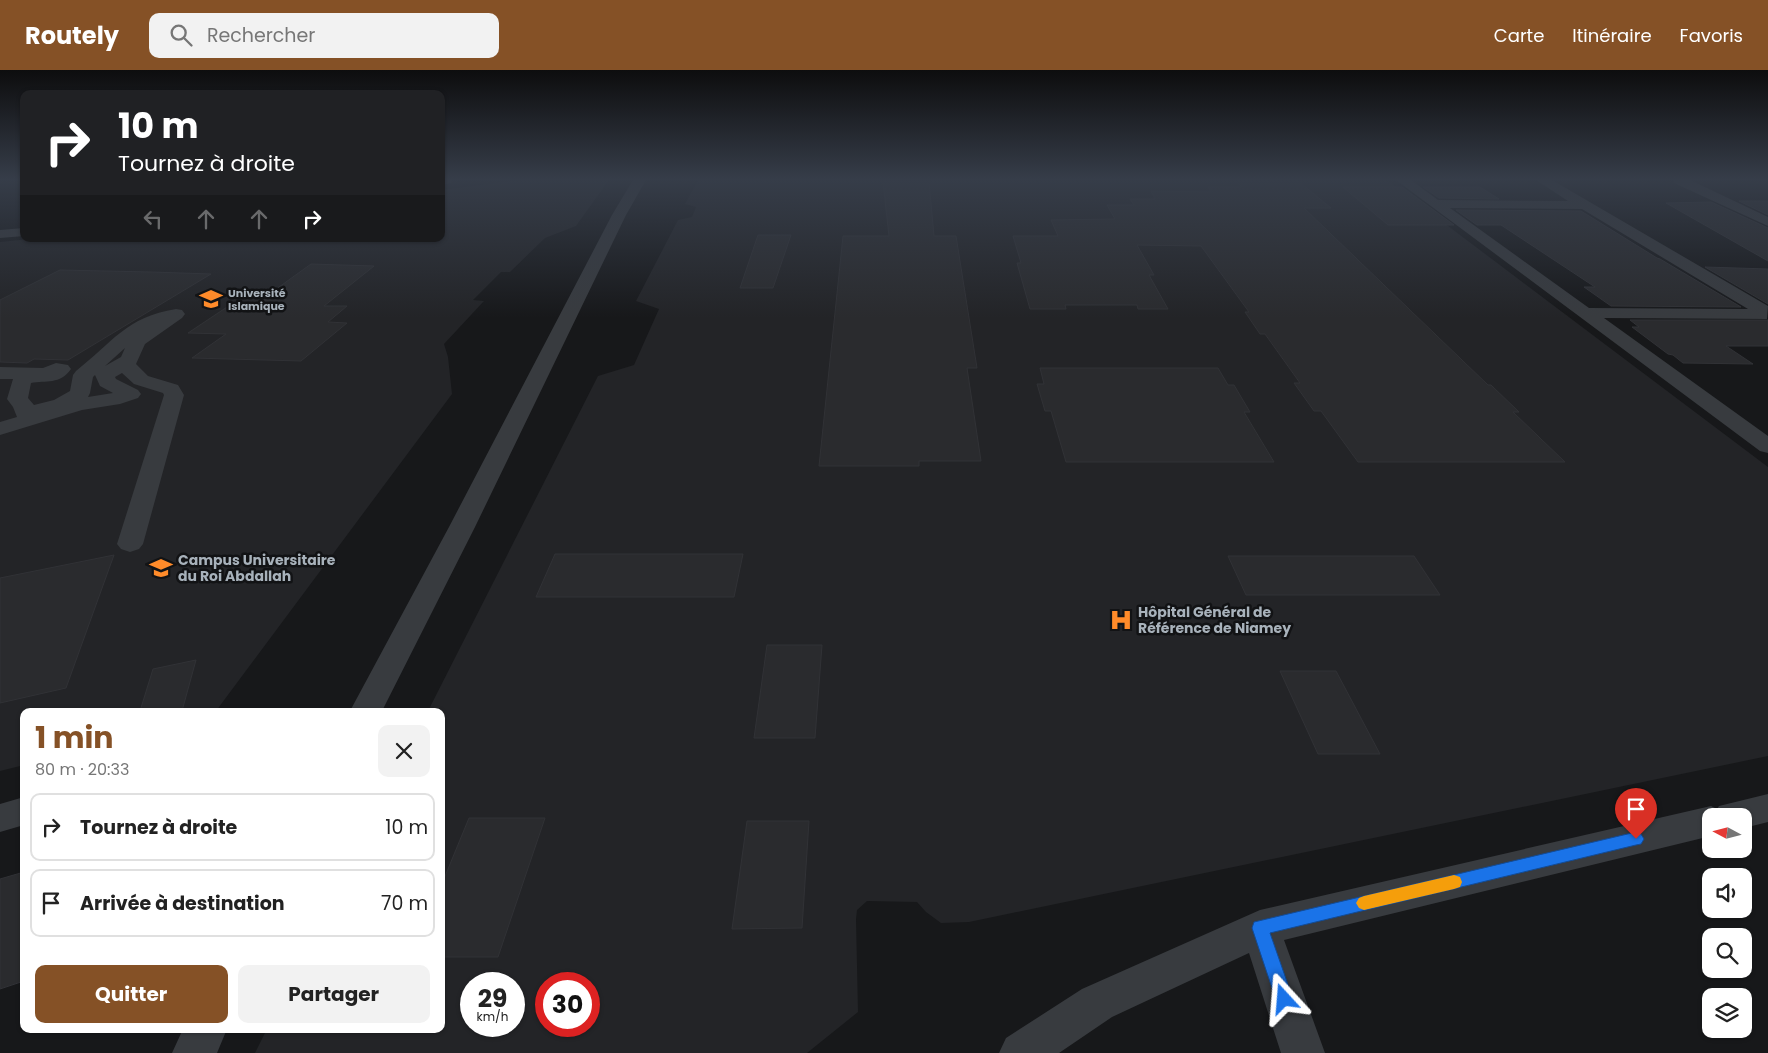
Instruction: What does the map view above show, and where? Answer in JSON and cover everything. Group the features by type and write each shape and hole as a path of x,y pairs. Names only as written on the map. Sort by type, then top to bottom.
{"street":[{"path":"368,708 462,528 613,226"},
{"path":"1465,226 1768,446"},
{"path":"1620,226 1768,313"},
{"path":"0,234 20,232"},
{"path":"1585,313 1768,313"},
{"path":"0,373 47,374 56,369 62,369 48,377 28,376 22,381 18,399 23,405 25,413 44,411 68,403 80,393 83,374 126,337 149,320 176,314 137,341 129,360 105,374 107,382 131,394 113,400 79,404 0,429"},
{"path":"124,363 141,380 171,389 174,396 130,544"},
{"path":"0,378 7,379 0,387"},
{"path":"1752,811 1768,808"},
{"path":"0,818 20,813"},
{"path":"1020,1053 1096,1003 1260,928 1702,823"},
{"path":"1260,928 1302,1053"},
{"path":"194,1053 204,1033"}],"shaded area":[{"name":"Campus Universitaire du Roi Abdallah","path":"445,226 576,226 545,238 510,272 501,272 473,300 484,301 444,344 448,357 452,394 218,708 20,708 20,766 0,771 0,242 20,240 20,242 445,242"},
{"name":"Hôpital Général de Référence de Niamey","path":"675,226 1448,226 1768,467 1768,756 969,922 941,923 926,912 917,902 867,901 857,910 856,919 858,1012 807,1053 255,1053 265,1033 445,1033 445,708 430,708 598,376 634,365 659,309 636,301"}],"building":[{"path":"888,226 933,226 934,236 956,236 977,368 967,368 981,461 919,461 919,466 819,466 843,236 889,236"},
{"path":"1054,226 1323,226 1488,385 1491,385 1519,412 1513,412 1565,462 1358,462 1321,411 1314,411 1294,383 1300,383 1265,334 1260,334 1245,312 1249,312 1201,246 1137,245 1154,275 1149,275 1168,309 1138,309 1137,305 1065,305 1066,309 1030,309 1017,263 1021,263 1013,236 1058,236"},
{"path":"1502,226 1605,226 1741,307 1611,306 1584,287 1595,287"},
{"path":"1706,226 1763,226 1768,228 1768,261"},
{"path":"758,235 791,235 773,288 740,288"},
{"path":"311,264 374,266 324,306 347,306 328,322 347,323 301,361 192,358 226,334 188,333 230,305 248,305 247,310"},
{"path":"1705,267 1768,269 1768,304"},
{"path":"60,270 211,274 68,360 34,359 27,363 0,362 0,300"},
{"path":"1630,320 1768,320 1768,346 1726,346 1753,364 1683,363 1632,327 1639,327"},
{"path":"1040,368 1218,368 1228,385 1234,385 1250,412 1244,412 1274,462 1066,462 1051,411 1045,411 1037,384 1044,384"},
{"path":"555,554 743,554 734,597 536,597"},
{"path":"114,555 66,688 0,703 0,578"},
{"path":"1228,556 1414,556 1440,595 1246,595"},
{"path":"767,645 822,645 815,738 754,738"},
{"path":"196,660 183,708 141,708 153,669"},
{"path":"1280,671 1336,671 1380,754 1318,754"},
{"path":"469,818 545,818 498,957 445,957 445,876"},
{"path":"747,821 809,821 802,928 732,929"},
{"path":"20,873 20,982 0,989 0,879"}],"slow traffic":[{"path":"1364,903 1454,882"}],"place":[{"name":"Université Islamique","path":"211,299"},
{"name":"Campus Universitaire du Roi Abdallah","path":"161,568"},
{"name":"Hôpital Général de Référence de Niamey","path":"1121,620"}],"route":[{"path":"1284,999 1260,928 1636,839"}]}
